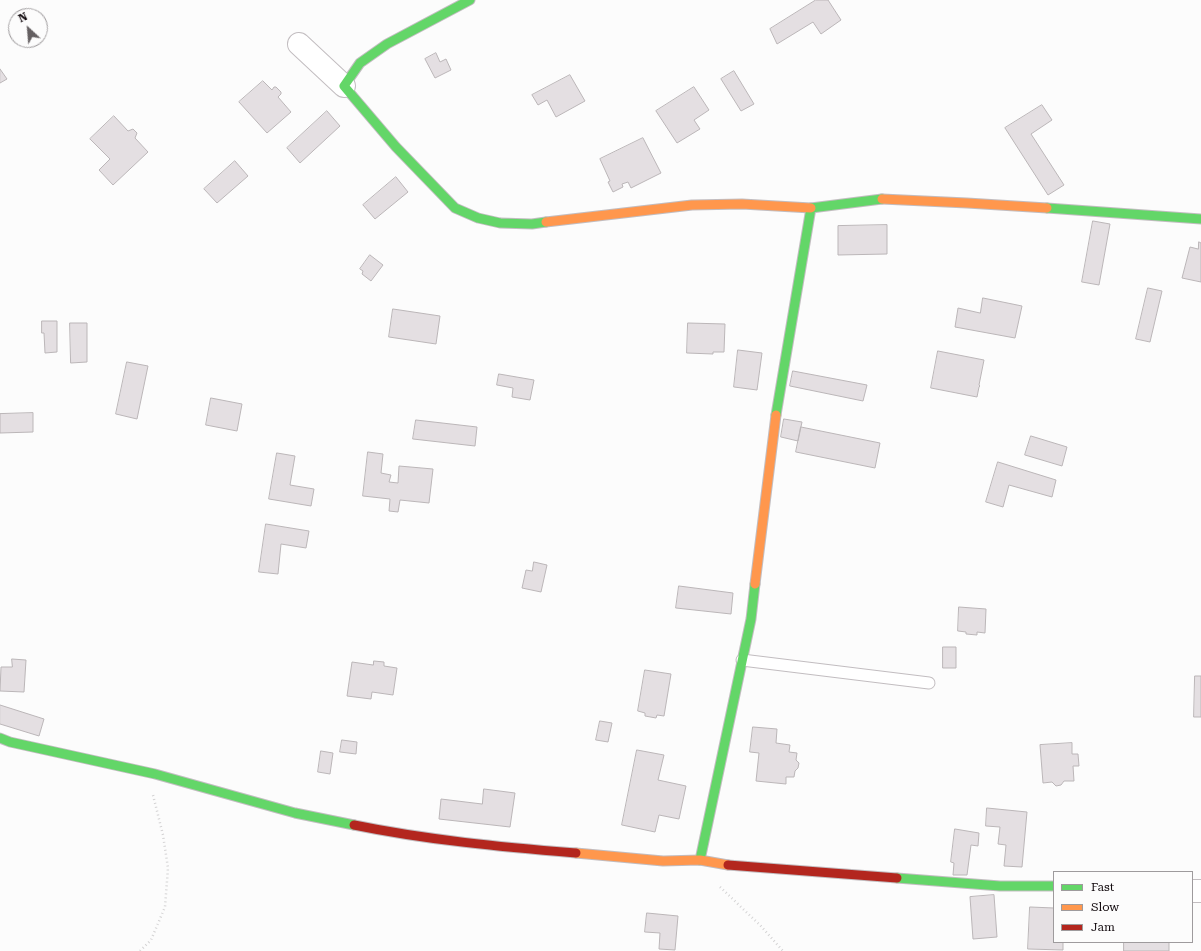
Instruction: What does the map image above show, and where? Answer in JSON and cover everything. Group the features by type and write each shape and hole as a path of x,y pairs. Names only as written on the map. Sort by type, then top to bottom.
{"street":[{"path":"344,86 360,63 387,44 470,0"},
{"path":"299,44 344,86 396,147 455,208 478,218 500,223 532,224 692,205 742,204 811,208 885,199 1201,219"},
{"path":"700,860 751,619 773,434 811,208"},
{"path":"0,738 10,742 155,774 294,813 393,833 513,848 663,861 700,860 722,865 1000,886 1053,886"}],"lane":[{"path":"742,660 929,683"}],"path":[{"path":"140,951 151,940 166,907 168,868 164,835 153,797 155,774"},
{"path":"700,860 716,884 760,925 783,951"}],"building":[{"path":"816,0 828,0 841,20 821,34 813,22 777,44 770,29"},
{"path":"436,53 440,62 446,59 451,70 435,78 425,59"},
{"path":"0,69 7,79 0,83"},
{"path":"734,71 754,104 741,111 721,79"},
{"path":"570,75 585,101 556,117 547,100 538,105 532,95"},
{"path":"263,81 272,90 276,87 281,92 278,97 291,112 267,133 239,102"},
{"path":"694,87 709,110 694,120 700,129 677,143 656,111"},
{"path":"1042,105 1052,120 1031,134 1064,185 1048,195 1005,128"},
{"path":"327,111 340,126 300,163 287,148"},
{"path":"114,116 128,131 133,129 137,133 135,138 148,152 113,185 99,170 110,159 90,139"},
{"path":"643,138 661,173 631,188 628,182 622,184 623,187 613,192 608,182 610,181 600,159"},
{"path":"235,161 248,176 217,203 204,189"},
{"path":"396,177 408,192 375,219 363,205"},
{"path":"1093,221 1110,224 1099,285 1082,282"},
{"path":"887,225 887,254 838,255 838,226"},
{"path":"1199,242 1201,243 1201,282 1182,278 1190,247 1198,249"},
{"path":"370,255 383,265 371,281 362,274 363,271 360,269"},
{"path":"1148,288 1162,291 1150,342 1136,339"},
{"path":"983,298 1022,306 1015,338 955,327 958,308 980,313"},
{"path":"393,309 440,316 436,344 389,337"},
{"path":"42,321 57,321 57,352 45,353"},
{"path":"70,323 87,323 87,362 71,363"},
{"path":"688,323 725,324 724,352 713,352 713,354 687,353"},
{"path":"738,350 762,353 757,390 734,387"},
{"path":"938,351 984,360 977,397 931,388"},
{"path":"127,362 148,366 137,419 116,414"},
{"path":"793,371 867,385 863,401 790,386"},
{"path":"499,374 534,380 530,400 512,397 513,388 497,385"},
{"path":"211,398 242,404 237,431 206,425"},
{"path":"33,413 33,432 0,433 0,414"},
{"path":"784,419 802,422 798,441 781,437"},
{"path":"416,420 477,427 475,446 413,439"},
{"path":"801,427 880,443 875,468 796,452"},
{"path":"1031,436 1067,447 1062,466 1025,455"},
{"path":"368,452 383,454 381,473 391,475 389,482 398,483 399,466 433,469 429,503 400,500 398,512 389,511 390,499 363,496"},
{"path":"277,453 295,456 290,485 314,489 311,506 269,499"},
{"path":"998,462 1056,480 1052,497 1009,485 1003,507 986,502"},
{"path":"266,524 309,531 306,548 281,544 278,574 259,572"},
{"path":"534,562 547,565 541,592 522,588 526,570 532,571"},
{"path":"679,586 733,593 731,614 676,608"},
{"path":"959,607 986,609 985,633 977,632 977,635 966,634 966,632 958,631"},
{"path":"943,647 956,647 956,668 943,668"},
{"path":"12,659 26,660 24,692 0,691 1,667 12,667"},
{"path":"374,661 384,662 384,666 397,668 393,695 372,692 371,699 347,696 352,662 373,665"},
{"path":"645,670 671,674 664,716 657,715 656,718 645,716 645,713 638,711"},
{"path":"1195,676 1201,676 1201,717 1194,717"},
{"path":"0,705 44,719 39,736 0,724"},
{"path":"600,721 612,723 608,742 596,740"},
{"path":"753,727 777,729 776,743 790,745 789,752 797,753 796,760 799,763 798,768 795,771 794,777 786,777 786,784 756,781 759,753 750,752"},
{"path":"342,740 357,742 356,754 340,752"},
{"path":"1072,743 1072,754 1078,754 1079,766 1073,766 1074,781 1064,781 1061,785 1056,786 1052,782 1043,783 1040,745"},
{"path":"637,750 664,755 658,780 686,786 679,819 659,815 655,832 622,825"},
{"path":"321,751 333,753 330,774 318,772"},
{"path":"484,789 515,793 510,827 439,819 441,799 482,804"},
{"path":"987,808 1027,812 1022,867 1004,866 1006,845 998,844 1000,827 986,826"},
{"path":"955,829 979,833 978,846 971,845 967,875 953,875 954,863 951,862"},
{"path":"994,895 997,937 973,939 970,897"},
{"path":"1030,907 1053,908 1053,943 1063,943 1063,950 1028,949"},
{"path":"647,913 678,916 675,950 659,949 660,933 645,932"},
{"path":"1124,943 1169,943 1169,951 1124,951"}],"traffic: fast":[{"path":"470,0 387,44 360,63 344,86 396,147 455,208 478,218 500,223 532,224 546,222"},
{"path":"776,415 811,208 882,199"},
{"path":"1047,208 1201,219"},
{"path":"700,860 751,619 755,584"},
{"path":"0,738 10,742 155,774 295,813 354,825"},
{"path":"897,878 1000,886 1053,886"}],"traffic: slow":[{"path":"882,199 1047,208"},
{"path":"546,222 692,205 742,204 811,208"},
{"path":"755,584 776,415"},
{"path":"576,853 663,861 700,860 728,865"}],"traffic: jam":[{"path":"354,825 437,839 576,853"},
{"path":"728,865 897,878"}]}
